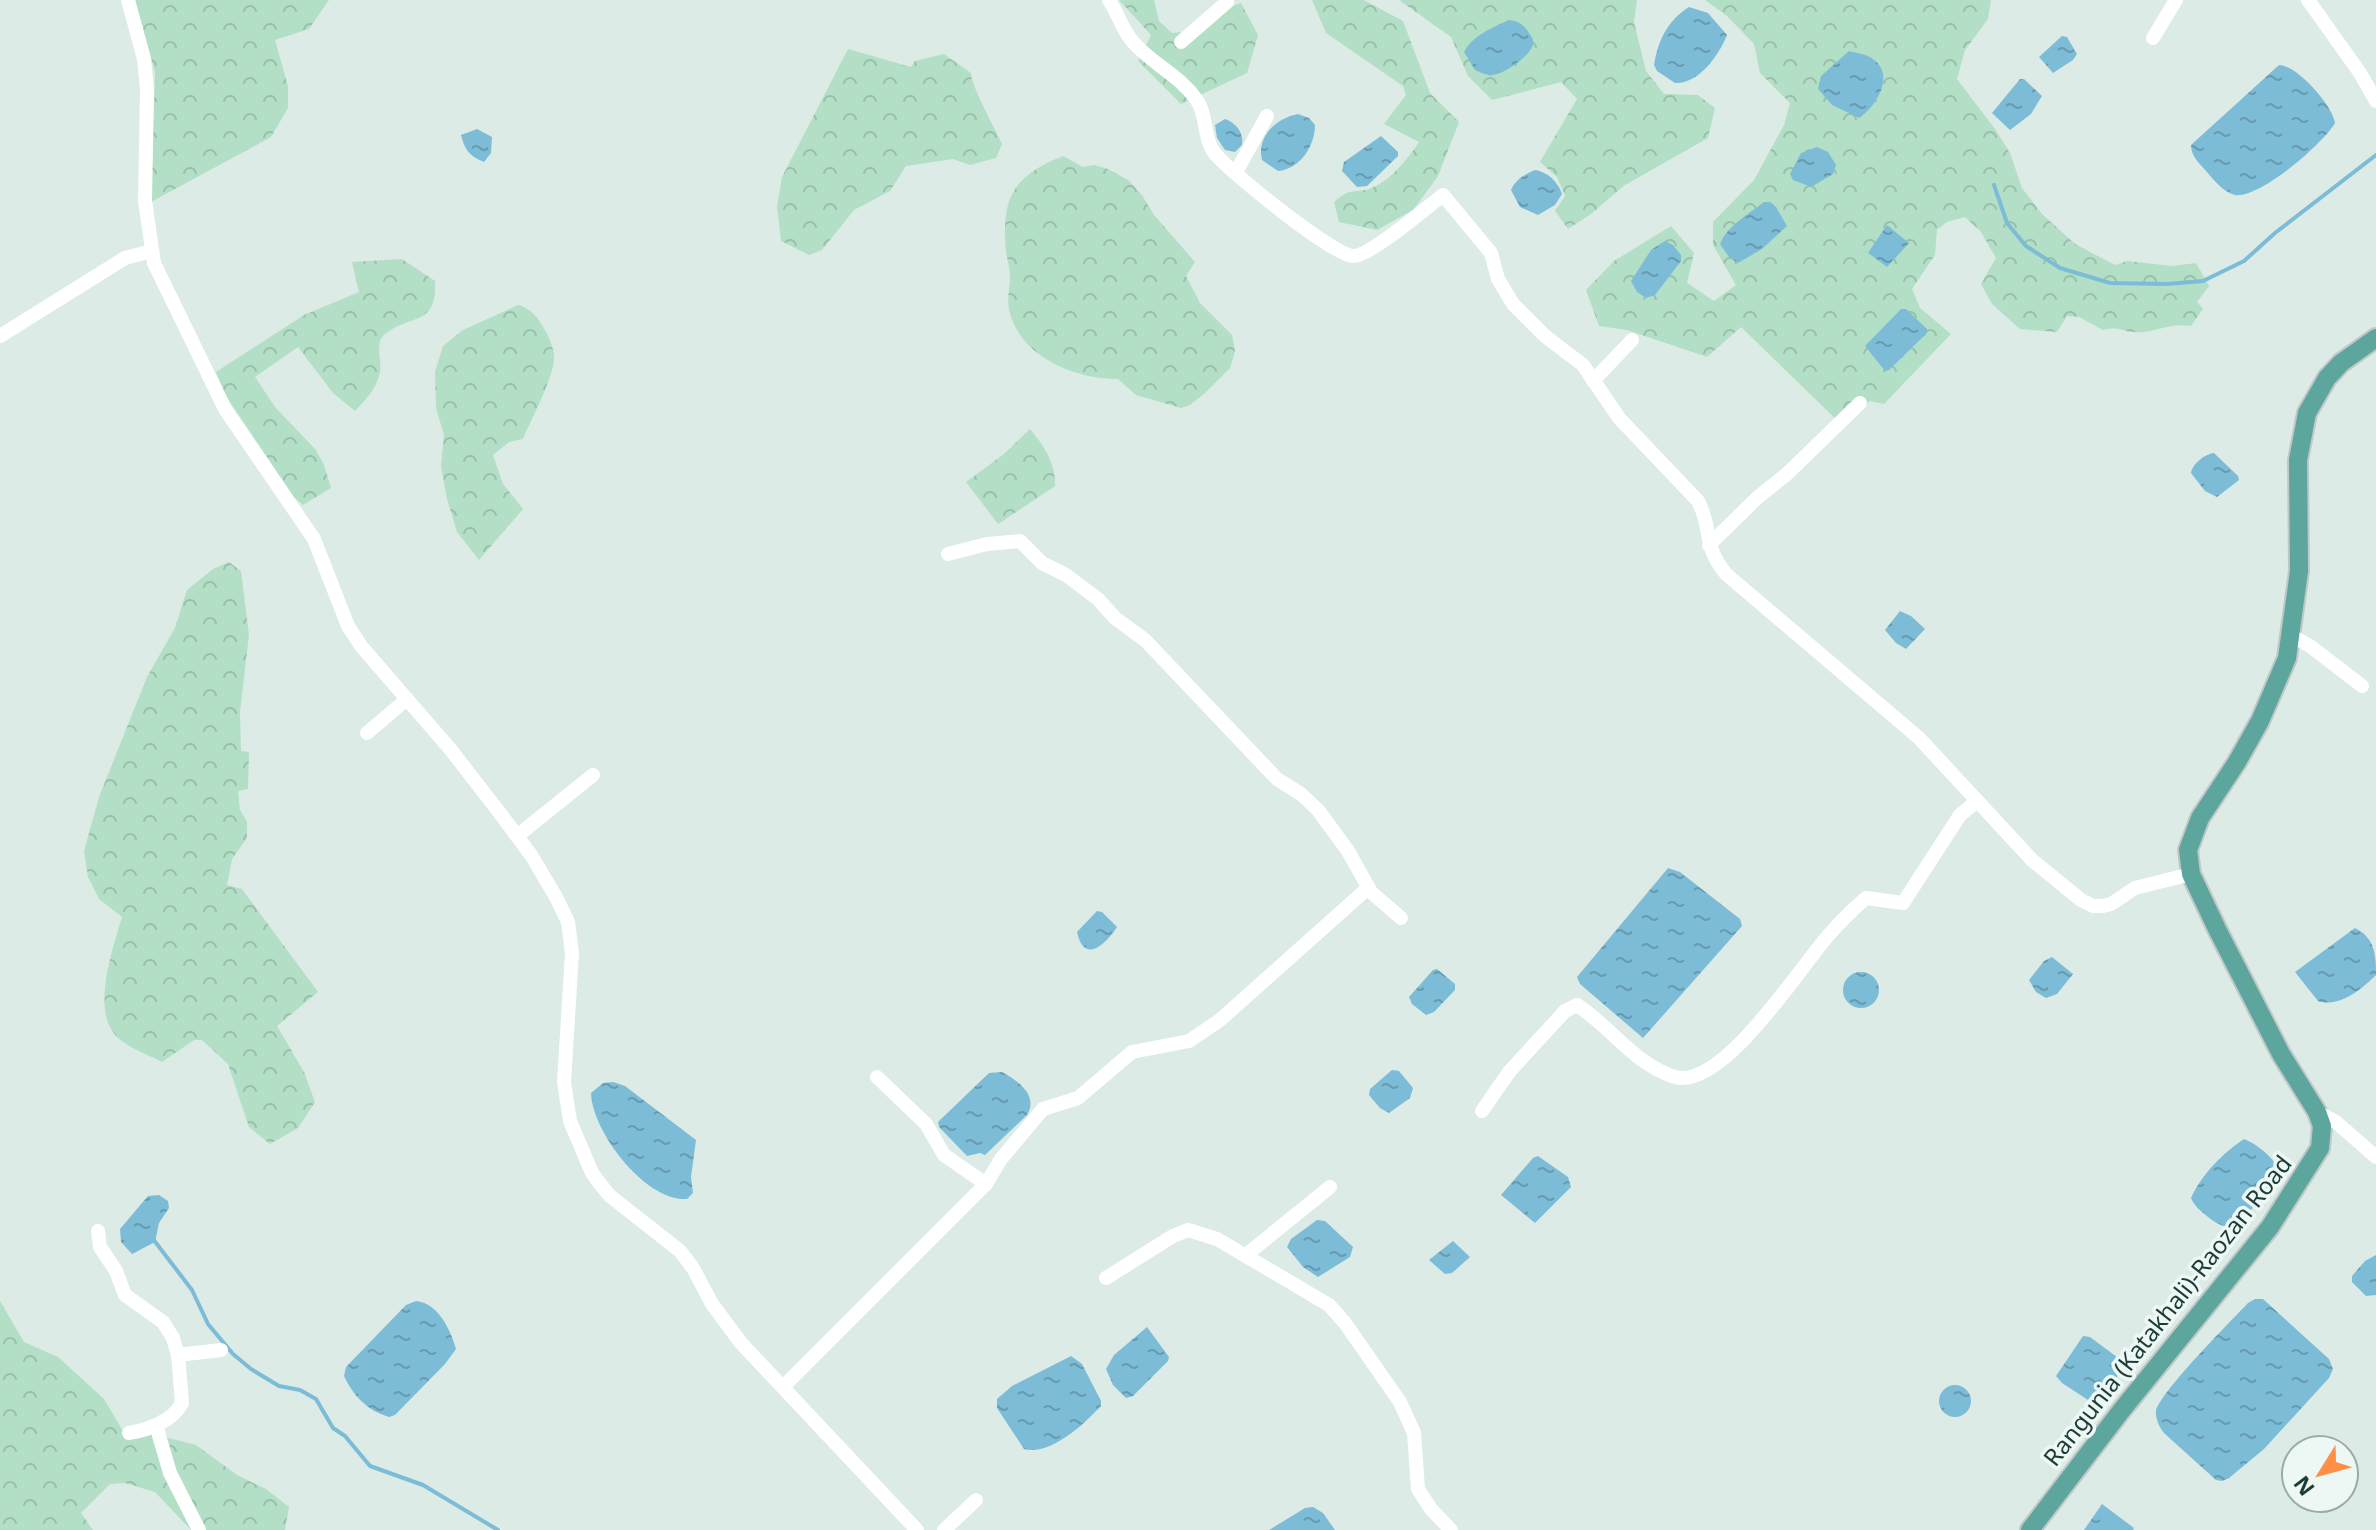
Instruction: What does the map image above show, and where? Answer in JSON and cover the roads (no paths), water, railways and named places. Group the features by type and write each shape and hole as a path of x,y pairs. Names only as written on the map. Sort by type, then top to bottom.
{"main road":[{"name":"Rangunia (Katakhali)-Raozan Road","path":"2030,1530 2121,1411 2247,1256 2296,1188 2320,1148 2322,1126 2317,1112 2275,1042 2191,874 2188,861 2191,837 2200,818 2260,721 2287,658 2300,549 2298,460 2307,413 2327,378 2341,363 2376,338"}],"street":[{"path":"128,0 144,59 147,89 145,201 152,251 171,302 225,409 314,539 348,626 361,646 517,836 545,876 568,922 572,953 565,1091 570,1121 592,1173 610,1196 680,1251 726,1325 917,1530"},
{"path":"1109,0 1132,41 1184,84 1199,102 1209,145 1218,158 1338,251 1352,256 1369,251 1443,195 1491,253 1498,279 1513,304 1545,336 1583,365 1619,418 1698,501 1713,556 1726,574 1919,738 2032,860 2081,900 2093,906 2111,904 2135,888 2191,874"},
{"path":"1181,42 1226,0"},
{"path":"2153,38 2176,0"},
{"path":"2308,0 2376,101"},
{"path":"1236,172 1267,116"},
{"path":"0,336 125,258 152,251"},
{"path":"1593,381 1632,340"},
{"path":"1709,545 1860,403"},
{"path":"948,554 987,544 1020,541 1042,563 1066,575 1098,599 1115,618 1145,640 1277,779 1301,794 1318,810 1348,851 1368,888 1401,918"},
{"path":"2292,636 2319,652 2362,686"},
{"path":"367,733 407,699"},
{"path":"517,836 593,775"},
{"path":"1482,1111 1509,1072 1565,1011 1577,1005 1652,1067 1677,1077 1698,1077 1764,1019 1827,936 1866,898 1903,903 1960,815 1977,801"},
{"path":"783,1387 986,1184 1001,1159 1043,1109 1078,1098 1132,1052 1189,1041 1220,1020 1368,888"},
{"path":"877,1077 926,1124 944,1155 986,1184"},
{"path":"2317,1112 2336,1122 2376,1157"},
{"path":"1246,1255 1330,1187"},
{"path":"1106,1278 1188,1230 1217,1239 1329,1305 1400,1402 1414,1433 1418,1489 1431,1509 1451,1530"},
{"path":"98,1231 100,1247 116,1271 125,1295 163,1322 173,1338 178,1355 182,1403 179,1409 156,1425 129,1433"},
{"path":"178,1355 221,1350"},
{"path":"156,1425 170,1473 199,1530"},
{"path":"944,1530 976,1500"}],"water":[{"path":"1689,7 1708,13 1727,35 1719,51 1700,74 1675,83 1657,71 1654,65 1665,32 1675,18"},
{"path":"1509,20 1518,22 1527,30 1533,40 1531,49 1516,64 1498,74 1488,75 1475,70 1464,52 1468,46 1484,33"},
{"path":"2062,36 2067,37 2077,54 2053,73 2039,57"},
{"path":"1849,51 1871,57 1883,73 1877,99 1859,118 1832,105 1818,89 1821,76"},
{"path":"2279,65 2295,72 2313,88 2328,107 2335,123 2318,144 2274,180 2246,194 2235,195 2219,185 2198,162 2191,145"},
{"path":"2020,79 2024,79 2042,96 2031,114 2010,130 1992,113"},
{"path":"1298,114 1309,118 1315,125 1312,141 1299,161 1278,171 1262,160 1262,144 1275,124"},
{"path":"1225,119 1236,126 1242,136 1242,145 1235,152 1225,150 1217,138 1215,125"},
{"path":"477,129 492,137 491,153 484,162 468,152 461,135"},
{"path":"1381,136 1398,152 1398,156 1367,186 1357,187 1342,171 1344,162"},
{"path":"1817,147 1828,152 1836,165 1833,174 1811,187 1793,180 1790,174 1801,153"},
{"path":"1535,170 1552,178 1562,194 1555,205 1538,215 1520,207 1511,190 1521,178"},
{"path":"1764,202 1776,207 1787,226 1762,249 1738,263 1729,257 1720,244 1733,226"},
{"path":"1887,225 1909,243 1887,267 1868,253"},
{"path":"1665,241 1681,255 1681,261 1655,295 1646,298 1637,292 1631,281 1651,250"},
{"path":"1901,309 1906,309 1927,329 1927,333 1885,371 1865,346"},
{"path":"2214,453 2239,480 2217,497 2205,491 2191,473 2200,460"},
{"path":"1900,611 1925,629 1906,649 1885,630"},
{"path":"1668,868 1680,872 1740,919 1742,926 1643,1038 1580,984 1577,977"},
{"path":"1097,911 1117,927 1101,945 1085,948 1077,932"},
{"path":"2355,928 2370,942 2375,954 2376,975 2342,1000 2318,1001 2295,972"},
{"path":"2052,957 2073,974 2057,994 2046,998 2036,992 2029,980 2044,961"},
{"path":"1437,969 1455,984 1455,990 1434,1012 1426,1015 1412,1004 1409,997"},
{"path":"1861,972 1873,978 1879,990 1873,1002 1861,1008 1849,1002 1843,990 1849,978"},
{"path":"1392,1070 1399,1071 1413,1088 1410,1098 1389,1113 1369,1095 1370,1089"},
{"path":"1002,1072 1025,1089 1030,1108 1027,1115 985,1155 967,1156 939,1127 938,1122 989,1073"},
{"path":"603,1083 625,1086 696,1140 691,1177 693,1193 687,1199 671,1197 655,1189 624,1162 611,1144 594,1109 591,1093"},
{"path":"2244,1139 2267,1154 2281,1176 2240,1223 2224,1226 2203,1213 2191,1198 2214,1165"},
{"path":"1538,1156 1568,1177 1571,1187 1535,1223 1501,1195"},
{"path":"159,1195 168,1201 169,1208 159,1223 155,1242 132,1254 121,1242 120,1229 148,1196"},
{"path":"1317,1220 1325,1221 1353,1247 1350,1257 1318,1277 1303,1267 1287,1247 1291,1239"},
{"path":"1453,1241 1470,1257 1452,1273 1445,1274 1429,1260"},
{"path":"2376,1255 2376,1295 2366,1296 2352,1282 2352,1276 2365,1261"},
{"path":"2255,1299 2263,1299 2329,1359 2333,1369 2329,1378 2264,1449 2229,1478 2216,1480 2163,1432 2156,1411 2182,1373"},
{"path":"416,1301 437,1312 447,1326 456,1349 395,1415 389,1417 374,1411 357,1396 344,1376 346,1367 406,1305"},
{"path":"1147,1327 1169,1357 1168,1361 1133,1396 1126,1398 1113,1385 1106,1369 1114,1355"},
{"path":"2083,1336 2090,1337 2124,1365 2111,1387 2091,1402 2056,1376"},
{"path":"1071,1356 1082,1364 1101,1406 1077,1429 1056,1443 1045,1448 1024,1449 997,1408 997,1399 1012,1386"},
{"path":"1955,1385 1966,1390 1971,1401 1966,1412 1955,1417 1944,1412 1939,1401 1944,1390"},
{"path":"2102,1504 2134,1528 2133,1530 2084,1530"},
{"path":"1313,1507 1323,1513 1335,1530 1269,1530 1305,1508"}],"waterway":[{"path":"1994,185 2007,223 2026,246 2060,268 2110,283 2167,284 2203,281 2244,261 2275,233 2376,155"},
{"path":"153,1239 192,1290 208,1324 233,1354 279,1386 300,1390 316,1399 333,1428 345,1436 370,1466 423,1485 498,1530"}]}
